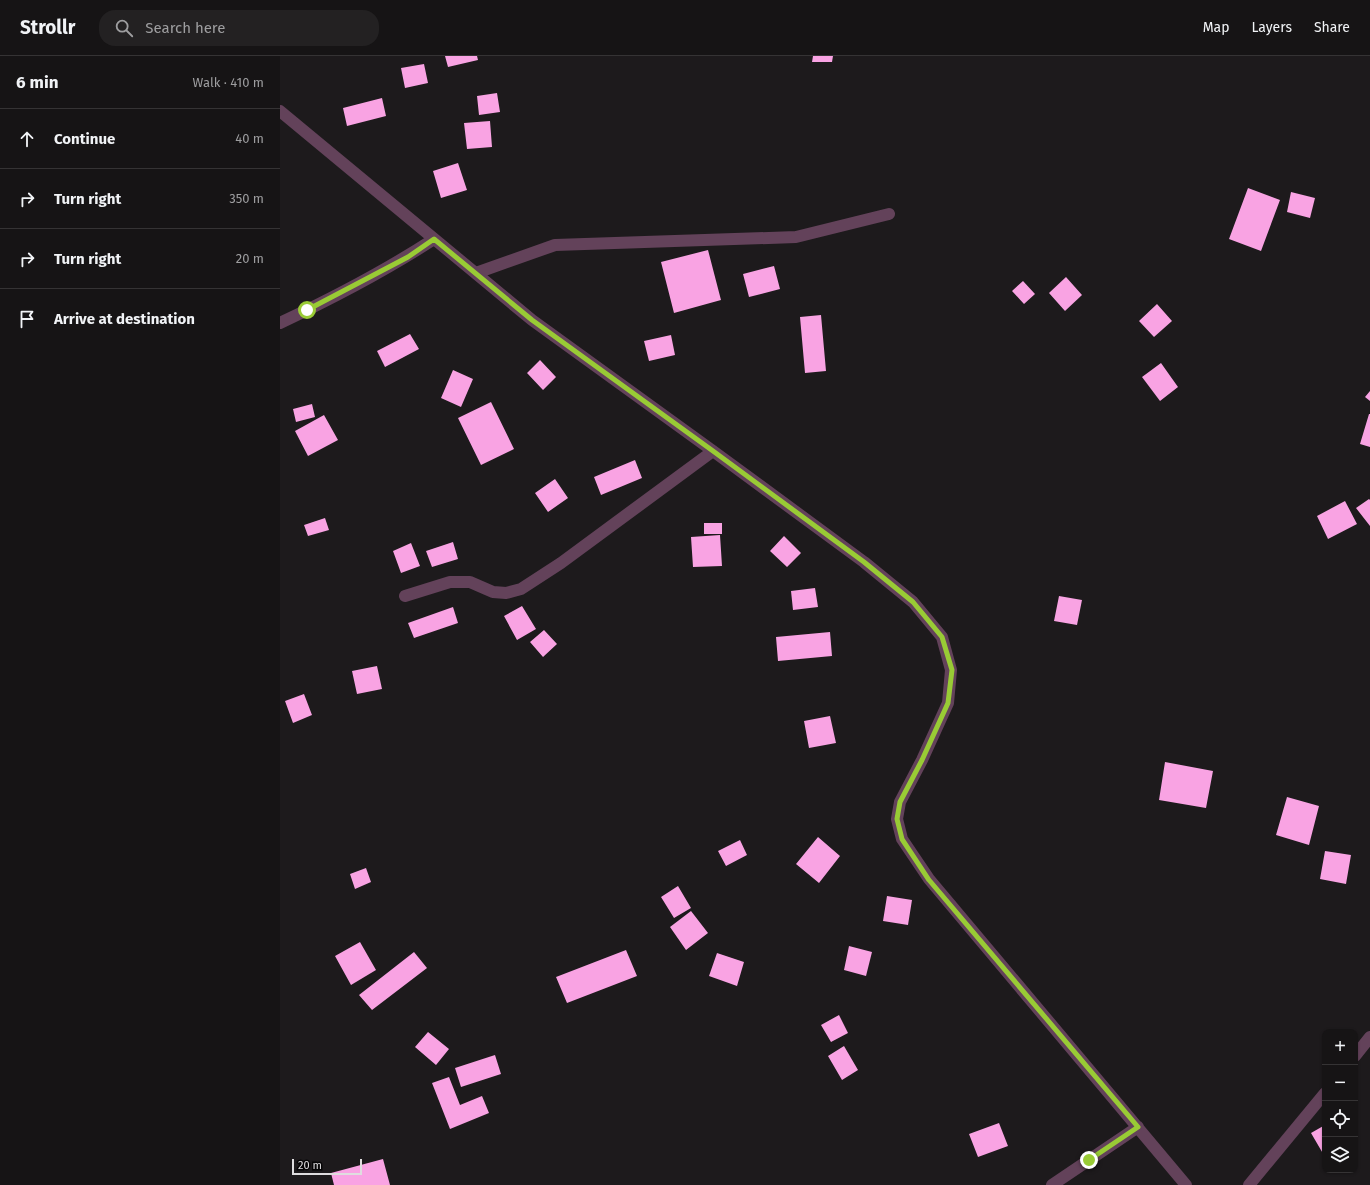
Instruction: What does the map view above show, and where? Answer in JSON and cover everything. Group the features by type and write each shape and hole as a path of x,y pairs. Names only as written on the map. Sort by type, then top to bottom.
{"street":[{"path":"280,111 532,320 864,562 913,602 942,637 952,670 948,703 922,760 900,802 897,819 902,839 929,880 1186,1185"},
{"path":"476,273 554,245 796,237 889,214"},
{"path":"280,322 328,300 408,257 434,239"},
{"path":"405,596 450,582 470,582 493,592 506,593 521,589 561,563 713,451"},
{"path":"1358,1052 1370,1037"},
{"path":"1249,1185 1322,1097"},
{"path":"1052,1185 1138,1127"}],"building":[{"path":"445,56 477,56 478,60 448,67"},
{"path":"813,56 833,56 832,62 812,62"},
{"path":"424,64 428,83 405,88 401,68"},
{"path":"497,93 500,112 479,115 477,96"},
{"path":"382,98 386,116 347,126 343,108"},
{"path":"490,121 492,147 467,149 464,123"},
{"path":"458,163 467,190 441,198 433,171"},
{"path":"1248,188 1280,200 1261,251 1229,239"},
{"path":"1291,192 1315,198 1310,218 1287,212"},
{"path":"708,250 721,300 674,313 661,262"},
{"path":"774,266 780,289 749,297 743,274"},
{"path":"1066,277 1082,295 1065,311 1049,293"},
{"path":"1023,281 1035,294 1024,304 1012,291"},
{"path":"1157,304 1172,321 1154,337 1139,321"},
{"path":"821,315 826,371 805,373 800,317"},
{"path":"410,334 419,349 385,367 377,351"},
{"path":"671,335 675,355 649,361 644,341"},
{"path":"540,360 556,377 543,390 527,373"},
{"path":"1161,363 1178,387 1160,401 1142,377"},
{"path":"453,370 473,379 461,407 441,398"},
{"path":"1370,391 1370,401 1365,397"},
{"path":"491,402 514,449 481,465 458,418"},
{"path":"312,404 315,417 296,422 293,409"},
{"path":"1370,414 1370,447 1360,444"},
{"path":"324,415 338,440 308,456 295,431"},
{"path":"635,460 642,478 601,495 594,477"},
{"path":"555,479 568,498 548,512 535,493"},
{"path":"1369,499 1370,500 1370,526 1356,508"},
{"path":"1345,501 1357,524 1328,539 1317,516"},
{"path":"325,518 329,530 308,536 304,525"},
{"path":"704,523 722,523 722,534 704,534"},
{"path":"720,535 722,566 693,567 691,537"},
{"path":"784,536 801,553 787,567 770,551"},
{"path":"453,542 458,559 432,567 426,551"},
{"path":"411,543 420,566 401,573 393,551"},
{"path":"815,588 818,607 793,610 791,591"},
{"path":"1059,596 1082,600 1077,625 1054,621"},
{"path":"522,606 536,629 517,640 504,616"},
{"path":"453,607 458,623 414,638 408,623"},
{"path":"544,630 557,644 543,657 530,642"},
{"path":"830,632 832,656 778,661 776,637"},
{"path":"377,666 382,689 357,694 352,671"},
{"path":"304,694 312,715 293,723 285,701"},
{"path":"830,716 836,743 809,748 804,721"},
{"path":"1165,762 1213,771 1206,808 1159,800"},
{"path":"1287,797 1319,806 1309,845 1276,835"},
{"path":"818,837 840,856 819,883 796,864"},
{"path":"740,840 747,855 726,866 718,851"},
{"path":"1325,851 1351,855 1346,884 1320,879"},
{"path":"366,868 371,882 355,889 350,874"},
{"path":"678,886 691,908 674,918 661,897"},
{"path":"887,896 912,900 908,925 883,921"},
{"path":"691,911 708,933 686,950 670,927"},
{"path":"360,942 376,970 351,985 335,956"},
{"path":"849,946 872,952 866,976 844,970"},
{"path":"626,950 637,976 567,1003 556,977"},
{"path":"414,952 427,968 372,1010 359,995"},
{"path":"717,953 744,962 737,986 709,976"},
{"path":"839,1015 848,1033 831,1042 821,1025"},
{"path":"428,1032 449,1049 436,1065 415,1047"},
{"path":"844,1046 858,1070 842,1080 828,1056"},
{"path":"495,1055 501,1074 461,1087 455,1068"},
{"path":"449,1077 460,1105 482,1096 489,1113 450,1129 432,1083"},
{"path":"999,1123 1008,1146 978,1157 969,1134"},
{"path":"1322,1127 1322,1152 1311,1133"},
{"path":"383,1159 390,1185 334,1185 331,1173"}],"route":[{"path":"307,310 408,257 434,239 532,320 864,562 913,602 942,637 952,670 948,703 922,760 900,802 897,819 902,839 929,880 1138,1127 1089,1160"}]}
